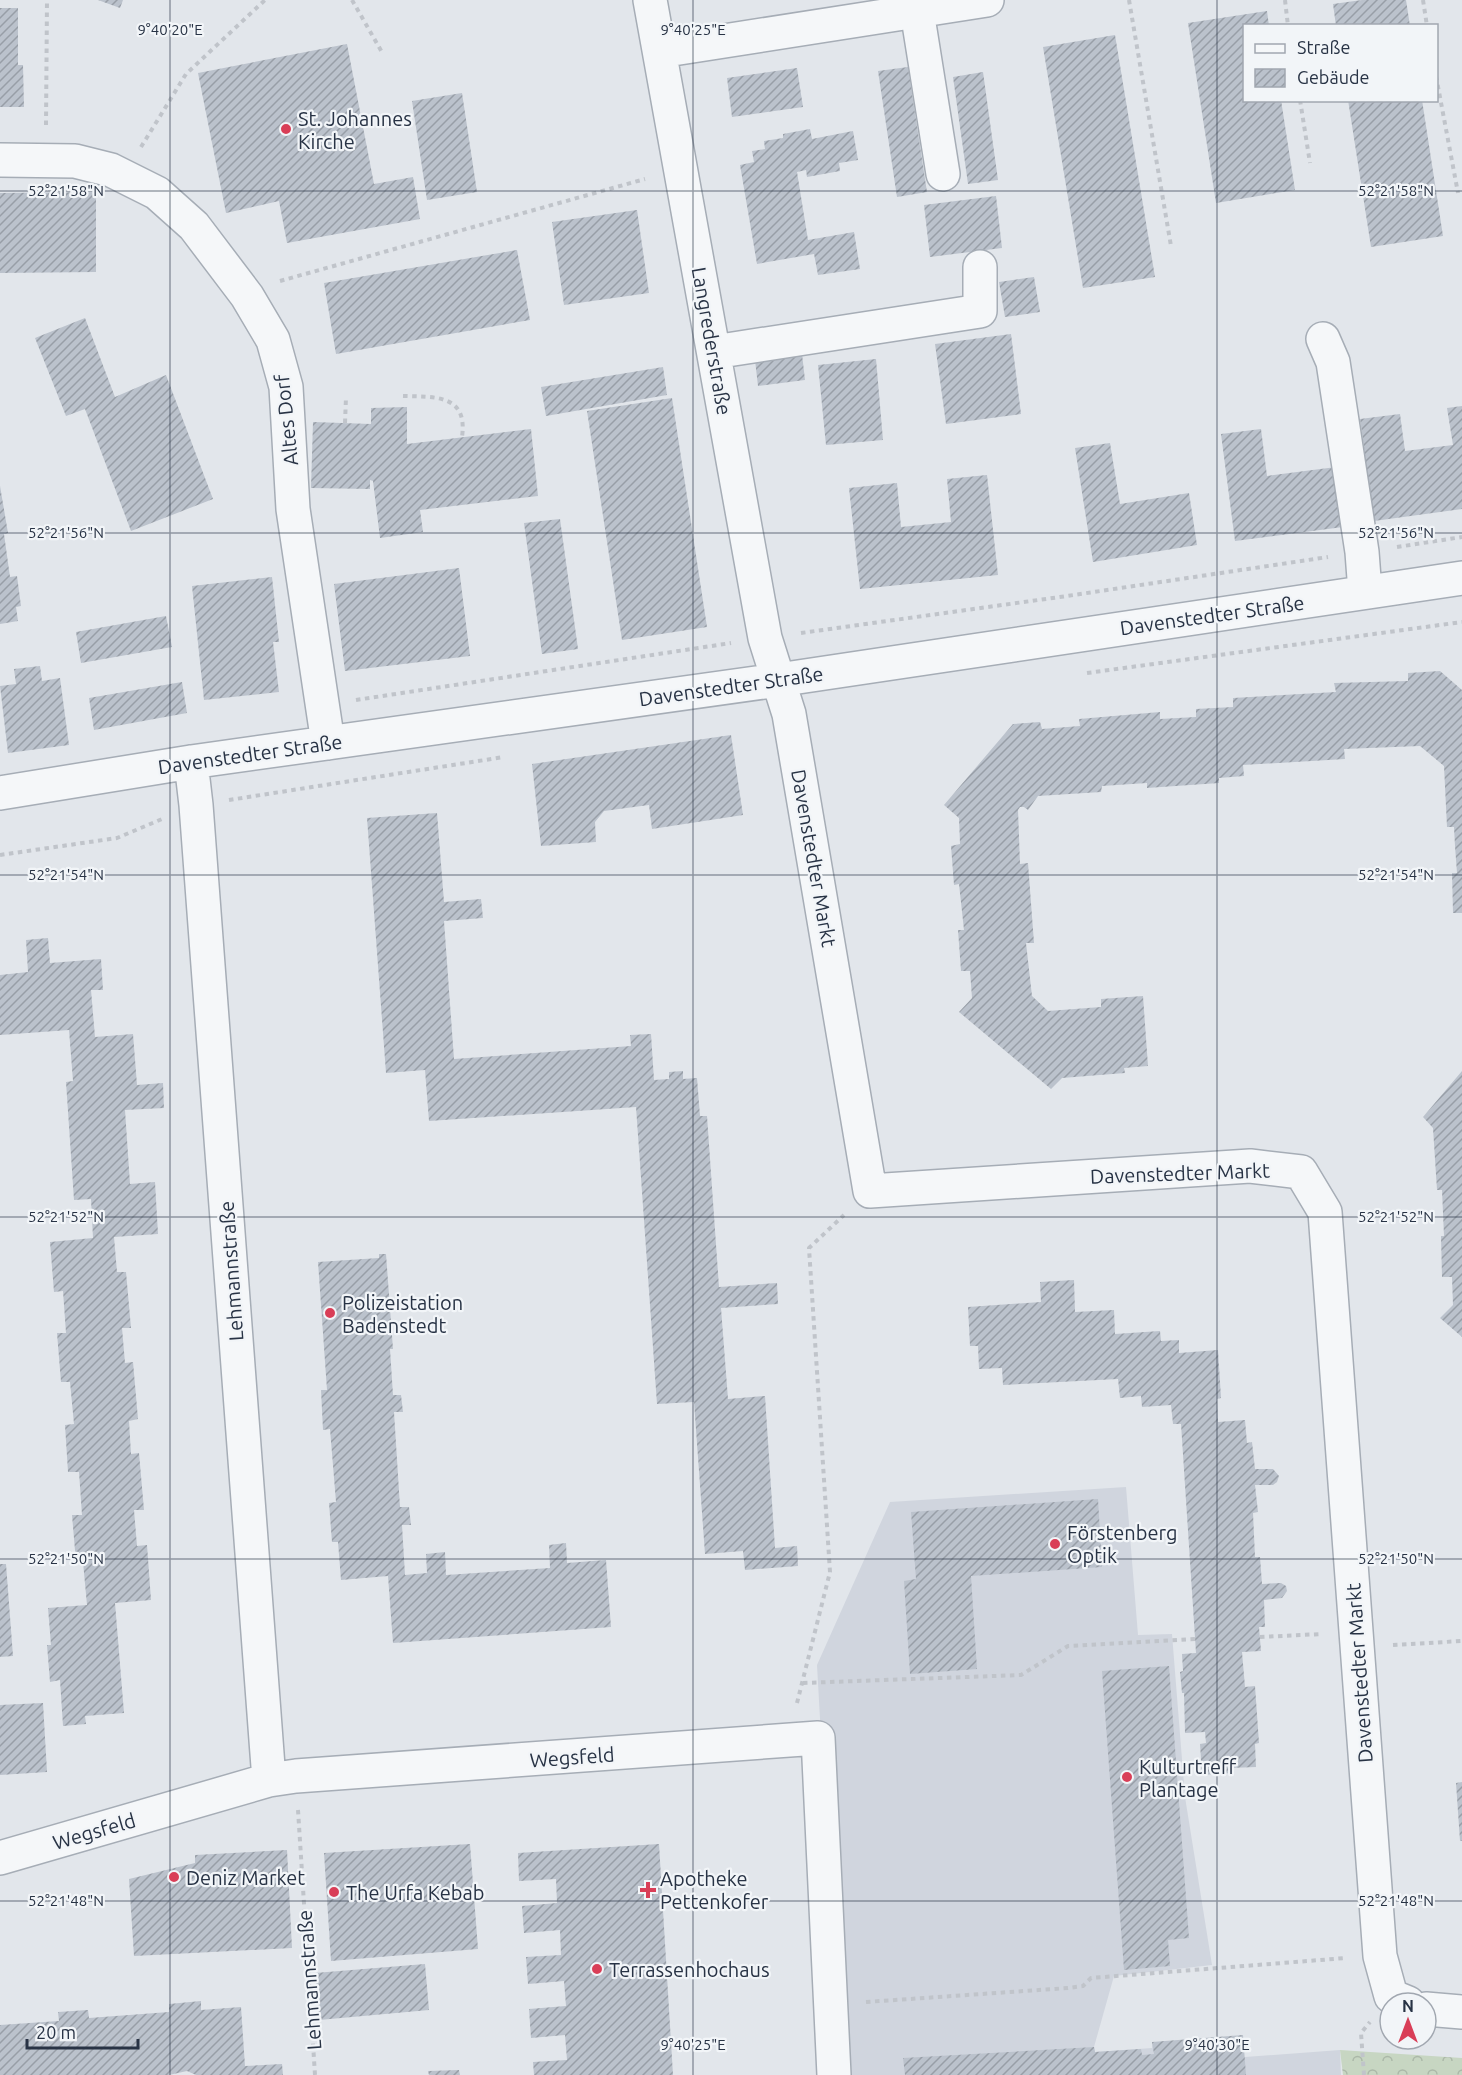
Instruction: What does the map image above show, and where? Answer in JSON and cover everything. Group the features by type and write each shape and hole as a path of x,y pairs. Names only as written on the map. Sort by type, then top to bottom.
{"street":[{"name":"Langrederstraße","path":"650,0 765,638 778,680"},
{"path":"660,51 987,0"},
{"path":"917,11 943,174"},
{"name":"Altes Dorf","path":"0,160 75,161 111,170 157,193 194,226 247,296 273,340 286,387 293,509 328,743"},
{"path":"714,352 980,311 980,267"},
{"path":"1323,339 1335,373 1362,552 1365,592"},
{"name":"Davenstedter Straße","path":"0,793 191,762 778,680 1462,579"},
{"name":"Davenstedter Markt","path":"778,680 789,714 870,1191 1250,1166 1301,1172 1325,1212 1380,1956 1396,1991"},
{"name":"Lehmannstraße","path":"191,762 282,1778"},
{"name":"Wegsfeld","path":"0,1858 282,1778 818,1738 834,2075"},
{"path":"1438,2010 1462,2012"}],"path":[{"path":"46,160 47,0"},
{"path":"123,176 186,74 265,0"},
{"path":"352,0 383,54"},
{"path":"1129,0 1171,246"},
{"path":"1285,0 1288,24"},
{"path":"1423,0 1427,24"},
{"path":"1438,82 1458,194"},
{"path":"1300,102 1310,163"},
{"path":"247,296 266,285 648,178 682,172"},
{"path":"404,396 441,397 452,404 462,413 462,437"},
{"path":"345,423 346,397"},
{"path":"1084,673 1462,621"},
{"path":"0,855 117,838 196,805 516,755"},
{"path":"785,1741 803,1683 830,1572 809,1248 870,1191"},
{"path":"803,1683 1021,1675 1068,1646 1195,1639"},
{"name":"Lehmannstraße","path":"282,1778 315,2075"},
{"path":"830,2004 1068,1988 1083,1986 1090,1978 1380,1956"},
{"path":"1364,2075 1361,2033 1378,2019"}],"shaded area":[{"path":"1126,1487 1138,1635 1172,1634 1185,1797 1212,1965 1114,1976 1094,2047 1095,2052 1152,2048 1152,2042 1245,2057 1340,2050 1341,2075 840,2075 817,1665 890,1502"}],"green space":[{"path":"1340,2050 1462,2058 1462,2075 1343,2075"}],"building":[{"path":"98,0 123,0 120,8"},
{"path":"1362,0 1406,0 1410,24 1336,24 1333,4"},
{"path":"0,8 18,8 18,65 23,65 24,107 0,107"},
{"path":"1267,11 1269,24 1243,24 1243,102 1281,102 1295,190 1216,203 1188,23"},
{"path":"1115,35 1155,277 1083,288 1043,47"},
{"name":"St. Johannes Kirche","path":"347,44 374,184 413,177 420,219 287,243 279,201 226,213 198,73"},
{"path":"908,67 927,192 897,197 878,71"},
{"path":"797,68 803,107 732,117 727,78"},
{"path":"983,72 998,180 968,184 953,77"},
{"path":"462,93 477,192 427,200 412,101"},
{"path":"1348,102 1422,102 1443,236 1371,247"},
{"path":"810,129 812,139 853,131 858,160 839,163 840,171 807,177 806,170 797,172 808,240 854,232 860,269 818,275 814,254 757,264 740,165 754,162 752,151 765,149 764,141 783,138 783,134"},
{"path":"96,192 96,272 0,273 0,193"},
{"path":"996,196 1002,248 930,257 924,205"},
{"path":"637,210 649,293 564,305 552,222"},
{"path":"517,250 530,320 336,354 324,283"},
{"path":"1034,277 1040,312 1005,317 999,282"},
{"path":"85,318 115,397 166,375 213,499 131,531 85,409 66,416 35,338"},
{"path":"1011,334 1021,414 946,424 935,344"},
{"path":"802,354 805,380 758,386 755,360"},
{"path":"876,359 883,440 826,445 818,365"},
{"path":"663,367 667,395 546,416 541,387"},
{"path":"672,398 707,627 622,640 587,411"},
{"path":"1462,406 1462,509 1374,521 1360,419 1400,414 1405,451 1453,445 1447,408"},
{"path":"407,407 407,444 531,429 538,496 420,510 423,532 380,538 373,481 370,480 370,489 311,488 313,422 371,424 371,408"},
{"path":"1261,429 1267,476 1336,467 1343,527 1235,541 1221,434"},
{"path":"1110,443 1120,504 1189,493 1197,545 1093,562 1075,448"},
{"path":"987,475 998,575 860,589 849,488 897,483 901,527 951,522 947,479"},
{"path":"0,486 8,533 4,534 10,577 17,576 21,606 16,607 18,621 0,624"},
{"path":"560,519 578,649 542,654 524,523"},
{"path":"459,568 470,656 345,671 334,584"},
{"path":"272,577 279,642 273,642 279,692 204,700 192,586"},
{"path":"166,616 172,647 81,663 76,632"},
{"path":"40,666 42,681 60,678 69,745 8,753 0,686 16,684 14,669"},
{"path":"1440,671 1462,690 1462,913 1453,913 1452,873 1457,873 1454,827 1447,827 1444,766 1420,746 1344,749 1345,759 1243,765 1244,776 1219,778 1219,783 1147,788 1147,783 1102,786 1101,792 1038,796 1028,810 1020,807 1018,810 1020,864 1028,863 1034,943 1026,943 1032,996 1048,1011 1101,1007 1101,999 1143,996 1148,1066 1124,1068 1125,1073 1062,1078 1051,1089 959,1012 972,998 970,971 961,971 958,930 964,930 959,884 954,885 951,846 960,844 959,818 944,805 1013,724 1040,722 1042,729 1080,726 1079,719 1160,712 1160,719 1196,717 1196,709 1233,707 1233,698 1336,692 1334,683 1408,681 1408,673"},
{"path":"182,682 187,713 94,730 89,698"},
{"path":"731,735 743,815 652,829 649,805 604,811 595,822 596,842 541,846 532,764"},
{"path":"437,813 444,902 481,899 483,918 444,921 454,1059 631,1046 630,1035 651,1034 654,1080 669,1079 669,1072 683,1071 683,1079 697,1078 700,1116 707,1116 719,1287 777,1283 778,1304 721,1308 728,1399 765,1396 775,1548 797,1546 798,1566 745,1570 743,1551 705,1554 694,1402 657,1404 636,1107 429,1121 425,1070 386,1073 367,818"},
{"path":"48,938 50,963 101,959 103,990 91,990 95,1037 133,1034 137,1085 163,1083 164,1108 125,1110 130,1184 155,1182 158,1234 114,1237 117,1272 126,1272 131,1328 122,1328 125,1363 133,1362 138,1419 129,1421 131,1454 139,1453 144,1510 134,1510 137,1546 147,1545 151,1600 115,1603 124,1713 85,1716 86,1724 63,1726 60,1680 50,1682 47,1645 51,1645 48,1608 87,1605 83,1562 76,1562 72,1515 82,1515 79,1472 68,1472 65,1425 74,1424 70,1382 61,1382 57,1333 66,1333 63,1291 54,1292 50,1242 93,1238 91,1199 74,1200 66,1082 73,1081 69,1030 0,1035 0,975 28,972 26,940"},
{"path":"1462,1071 1462,1337 1440,1318 1453,1305 1452,1277 1442,1277 1441,1236 1444,1236 1442,1190 1437,1190 1433,1128 1423,1117"},
{"path":"379,1254 386,1254 393,1349 390,1349 393,1395 401,1395 403,1412 394,1412 400,1507 409,1507 411,1525 402,1525 405,1575 427,1573 426,1554 445,1552 446,1575 550,1568 549,1545 566,1543 567,1563 606,1560 611,1627 393,1643 388,1576 341,1580 338,1542 332,1542 329,1503 336,1502 330,1429 323,1430 321,1390 327,1390 318,1262 379,1258"},
{"path":"1074,1280 1075,1312 1114,1310 1115,1334 1160,1331 1161,1341 1179,1340 1179,1353 1218,1350 1221,1398 1217,1399 1218,1422 1245,1420 1247,1443 1252,1442 1255,1469 1273,1469 1279,1476 1273,1485 1255,1485 1258,1512 1253,1513 1255,1557 1260,1557 1262,1584 1281,1583 1286,1586 1287,1591 1282,1598 1264,1600 1265,1627 1259,1627 1261,1651 1242,1652 1245,1687 1255,1686 1259,1743 1255,1744 1256,1767 1231,1768 1232,1773 1202,1775 1200,1744 1206,1743 1205,1732 1185,1733 1184,1693 1182,1693 1180,1672 1183,1671 1182,1654 1196,1653 1181,1424 1173,1424 1171,1405 1142,1407 1141,1396 1120,1398 1118,1379 1003,1385 1002,1368 979,1369 978,1346 970,1346 968,1307 1041,1302 1040,1282"},
{"path":"1098,1499 1102,1567 971,1576 977,1669 910,1674 904,1581 916,1579 911,1512"},
{"path":"0,1564 6,1564 13,1656 0,1657"},
{"path":"1169,1666 1189,1938 1168,1940 1170,1966 1124,1970 1102,1671"},
{"path":"43,1703 47,1772 0,1775 0,1705"},
{"path":"1462,1782 1462,1841 1460,1841 1456,1783"},
{"path":"470,1844 478,1949 331,1961 324,1853"},
{"name":"Terrassenhochaus","path":"659,1844 673,2075 534,2075 533,2062 567,2060 565,2035 531,2038 529,2009 566,2006 564,1981 528,1984 526,1957 561,1955 560,1930 524,1933 522,1906 557,1903 556,1879 519,1881 518,1853"},
{"path":"287,1850 292,1948 134,1956 129,1879 195,1863 195,1855"},
{"path":"425,1964 429,2010 319,2020 315,1973"},
{"path":"201,2001 201,2010 241,2007 245,2066 282,2064 283,2075 196,2075 187,2071 169,2075 0,2075 0,2025 59,2021 58,2012 88,2010 89,2018 169,2012 169,2004"},
{"path":"1243,2035 1246,2075 905,2075 903,2058 1094,2047 1095,2052 1141,2049 1142,2055 1154,2054 1152,2042"},
{"path":"459,2070 460,2075 429,2075 428,2071"}],"place":[{"name":"St. Johannes Kirche","path":"286,129"},
{"name":"Polizeistation Badenstedt","path":"330,1313"},
{"name":"Förstenberg Optik","path":"1055,1544"},
{"name":"Kulturtreff Plantage","path":"1127,1777"},
{"name":"Deniz Market","path":"174,1877"},
{"name":"Apotheke Pettenkofer","path":"648,1890"},
{"name":"The Urfa Kebab","path":"334,1892"},
{"name":"Terrassenhochaus","path":"597,1969"}]}
